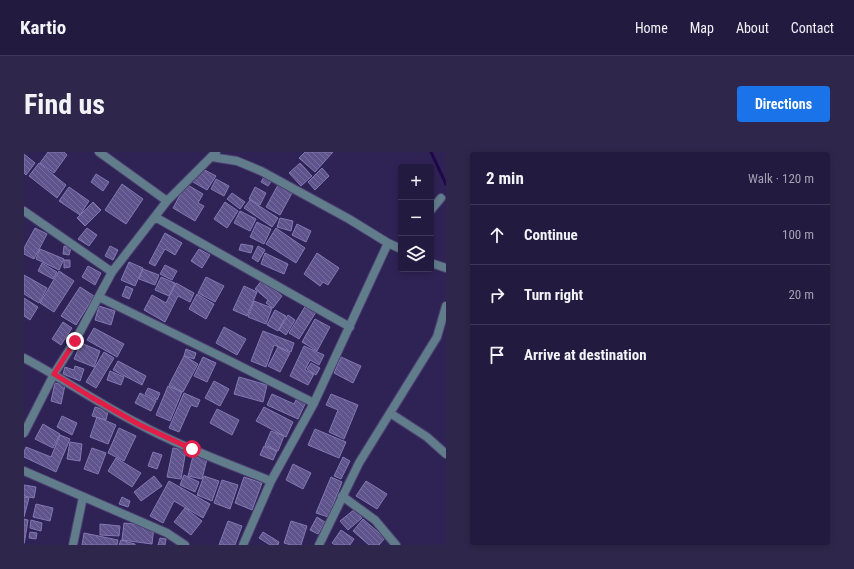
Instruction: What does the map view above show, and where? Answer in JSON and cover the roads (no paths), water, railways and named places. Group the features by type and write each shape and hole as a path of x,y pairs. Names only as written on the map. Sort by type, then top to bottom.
{"street":[{"path":"99,152 167,201"},
{"path":"24,433 54,374 75,341 100,297 112,272 167,201 214,155 238,161 261,171 349,219 388,243 398,247"},
{"path":"434,206 441,198"},
{"path":"24,212 112,272"},
{"path":"155,217 350,327"},
{"path":"243,545 271,481 314,403 388,243"},
{"path":"434,263 446,268"},
{"path":"100,297 314,403"},
{"path":"319,545 359,462 437,337 446,306"},
{"path":"24,358 138,424 192,449 271,481"},
{"path":"390,413 427,437 446,454"},
{"path":"24,471 167,534 186,545"},
{"path":"342,496 375,520 396,545"},
{"path":"73,545 83,497"}],"waterway":[{"path":"431,152 446,184"}]}
